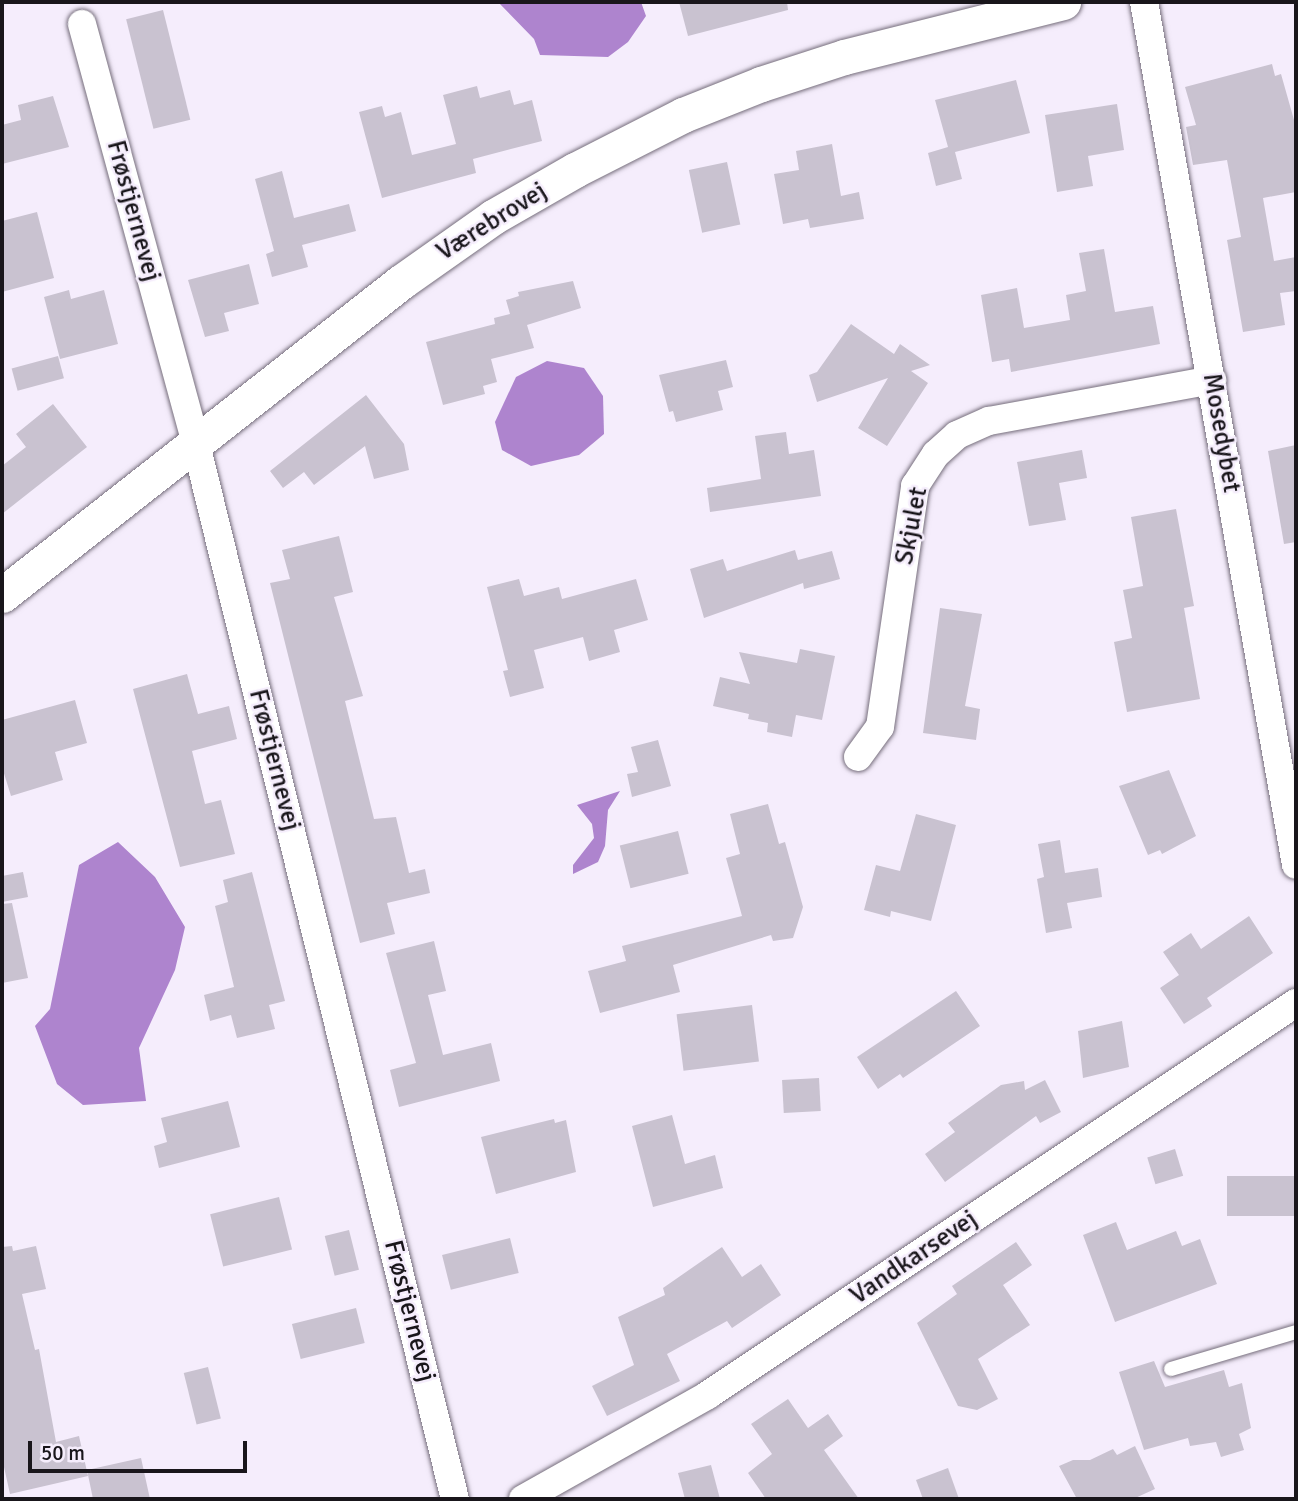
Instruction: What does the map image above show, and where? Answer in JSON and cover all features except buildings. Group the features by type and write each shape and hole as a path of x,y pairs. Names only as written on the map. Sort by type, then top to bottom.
{"street":[{"name":"Værebrovej","path":"2,594 195,440 454,243 575,170 659,127 761,84 844,57 1063,2"},
{"name":"Mosedybet","path":"1144,2 1296,864"},
{"name":"Frøstjernevej","path":"82,24 195,440 455,1499"},
{"name":"Skjulet","path":"858,757 880,727 915,486 936,454 957,435 989,421 1212,380"},
{"name":"Vandkarsevej","path":"523,1499 708,1395 1296,1003"}],"lane":[{"path":"1171,1369 1296,1332"}],"shaded area":[{"path":"498,2 641,2 646,16 628,42 608,57 540,55 534,39"},
{"path":"547,361 584,368 603,396 604,434 579,455 531,466 502,450 495,422 516,377"},
{"path":"620,791 608,810 605,846 598,862 573,874 573,865 594,838 592,824 577,805"},
{"path":"118,842 155,877 185,927 175,970 139,1048 146,1101 83,1105 57,1084 35,1026 50,1009 79,865"}]}
